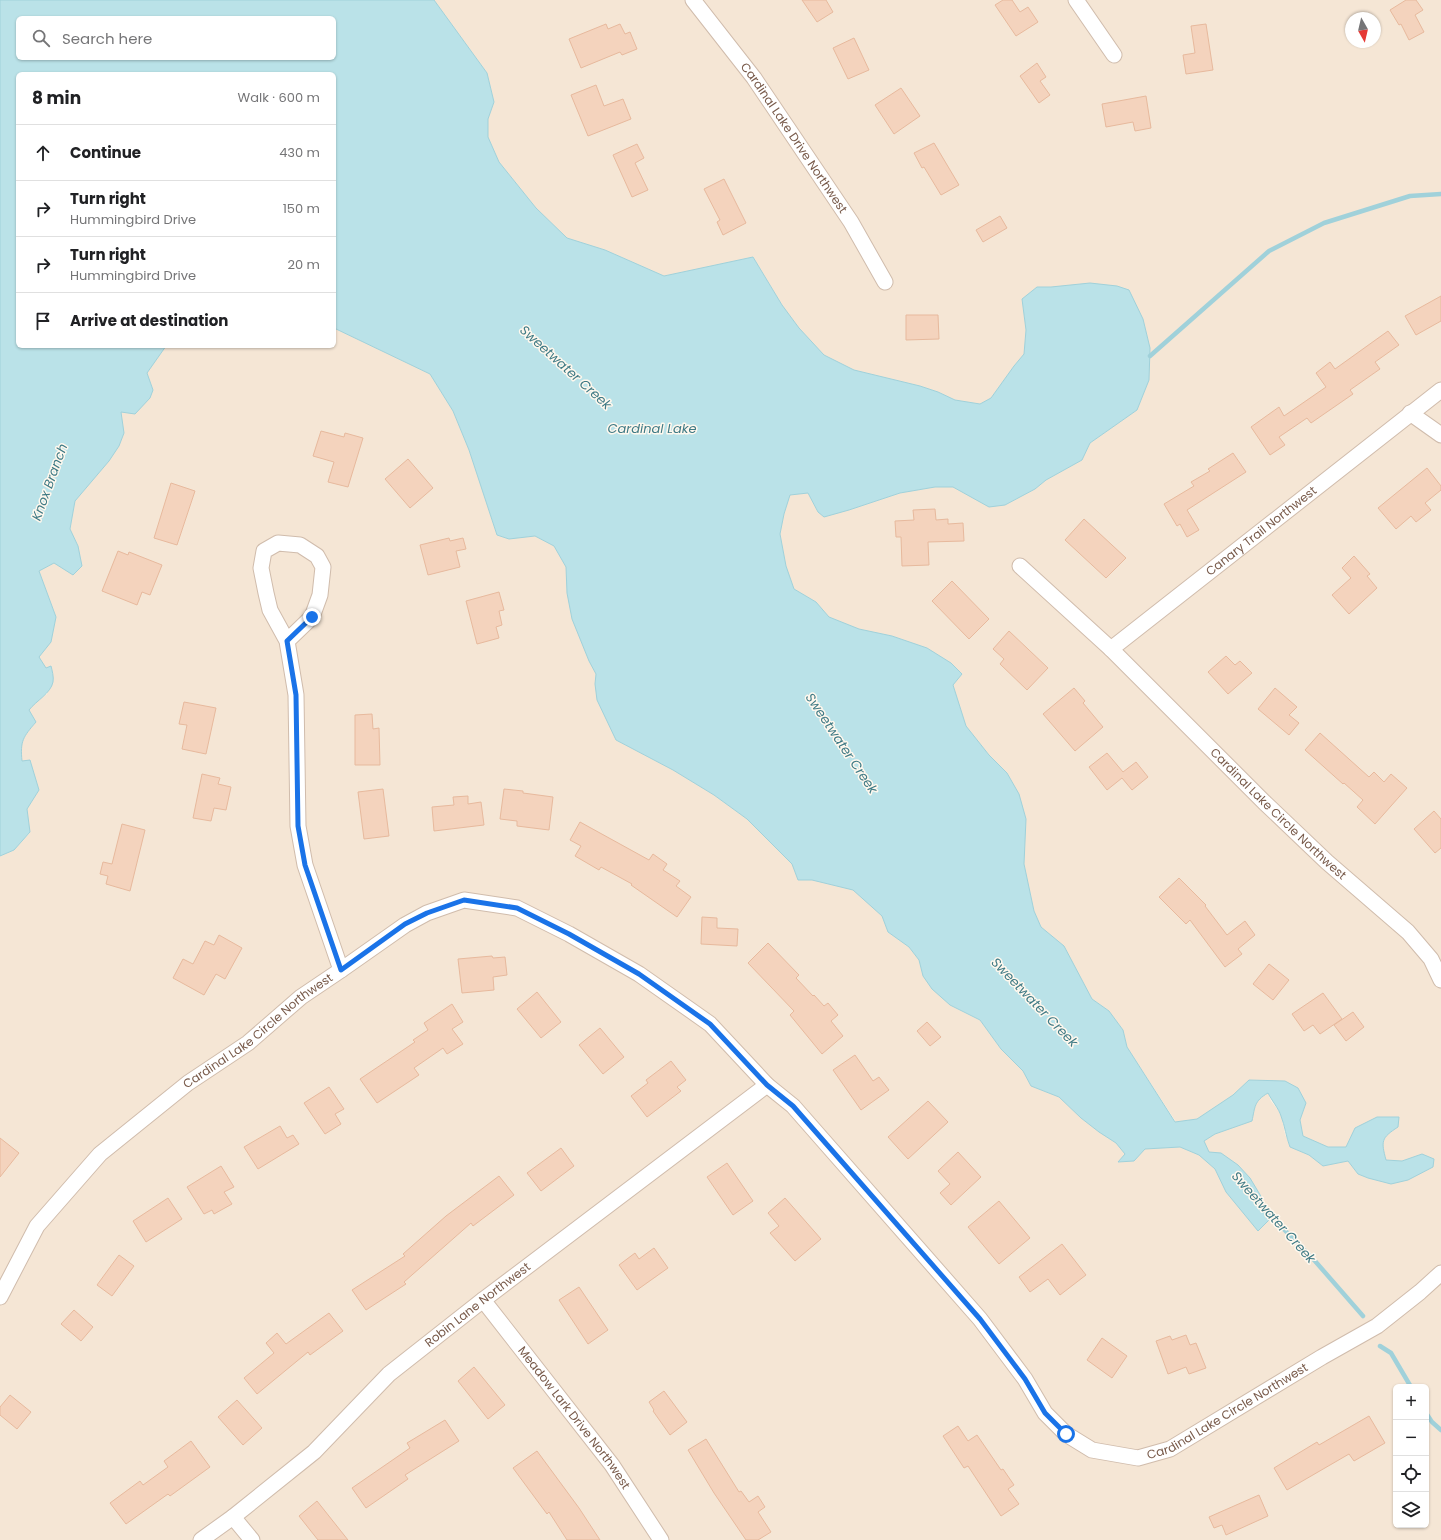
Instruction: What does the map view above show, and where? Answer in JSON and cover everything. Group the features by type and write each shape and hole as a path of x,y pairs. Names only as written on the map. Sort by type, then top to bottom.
{"street":[{"name":"Cardinal Lake Drive Northwest","path":"693,0 754,78 851,222 884,282"},
{"path":"1076,0 1114,55"},
{"name":"Canary Trail Northwest","path":"1111,649 1441,390"},
{"path":"1410,413 1441,435"},
{"path":"287,641 312,617 320,595 323,567 317,556 300,545 278,543 264,551 261,568 270,610 287,641 296,695 298,826 305,865 341,970"},
{"name":"Cardinal Lake Circle Northwest","path":"1020,566 1111,649 1264,802 1327,862 1408,932 1431,959 1441,980"},
{"name":"Cardinal Lake Circle Northwest","path":"0,1297 37,1226 100,1154 188,1083 248,1043 301,996 341,970 405,924 427,913 464,900 517,908 569,934 645,978 710,1024 767,1085 793,1106 980,1319 1025,1379 1045,1413 1066,1434 1092,1450 1138,1458 1170,1449 1322,1357 1377,1326 1420,1292 1441,1273"},
{"name":"Robin Lane Northwest","path":"201,1540 233,1517 314,1452 390,1374 483,1300 767,1085"},
{"name":"Meadow Lark Drive Northwest","path":"483,1300 612,1465 661,1540"},
{"path":"233,1517 252,1540"}],"shaded area":[{"path":"434,0 1441,0 1441,1540 0,1540 0,856 14,850 30,833 27,809 39,790 22,761 20,745 36,722 28,710 35,702 47,694 51,666 46,669 38,657 51,642 56,617 39,571 54,563 78,546 70,529 75,501 109,461 119,446 124,433 121,412 153,390 147,373 165,348 336,348 336,329 430,374 453,411 469,450 497,535 509,539 535,536 554,546 566,567 567,593 589,661 596,674 595,684 616,740 673,770 714,795 747,819 792,864 798,880 812,880 853,889 882,916 888,932 909,947 919,960 923,976 950,1005 980,1020 1001,1049 1023,1071 1031,1086 1059,1097 1081,1118 1099,1132 1116,1142 1125,1154 1118,1162 1134,1161 1144,1149 1180,1147 1199,1155 1215,1169 1226,1192 1204,1141 1215,1134 1251,1121 1259,1098 1268,1093 1271,1101 1281,1114 1285,1134 1290,1147 1309,1155 1323,1166 1348,1161 1358,1174 1368,1178 1422,1154 1402,1161 1386,1160 1382,1145 1387,1134 1398,1127 1399,1117 1347,1147 1328,1147 1303,1136 1300,1120 1306,1103 1249,1080 1233,1095 1197,1119 1176,1122 1127,1047 1123,1030 1109,1011 1092,999 1064,946 1041,927 1034,911 1024,864 1026,819 1007,773 989,755 966,726 953,685 962,674 927,648 892,636 859,629 829,617 816,602 794,589 786,566 780,534 790,495 808,493 818,512 849,510 900,493 935,487 953,487 989,506 1005,505 1035,489 1046,480 1082,460 1090,443 1137,410 1149,380 1150,348 1143,319 1051,287 1037,287 1022,299 1026,330 1024,354 991,398 980,404 955,400 920,386 854,370 824,355 799,328 782,305 753,257 664,276 605,250 567,238 536,208 499,162 488,137 488,119 494,102 487,73"}],"water":[{"name":"Cardinal Lake","path":"0,0 434,0 487,73 494,102 488,119 488,137 499,162 536,208 567,238 605,250 664,276 753,257 782,305 799,328 824,355 854,370 920,386 955,400 980,404 991,398 1024,354 1026,330 1022,299 1037,287 1090,283 1117,286 1129,290 1143,319 1150,348 1149,380 1137,410 1090,443 1082,460 1046,480 1035,489 1005,505 989,507 953,487 935,487 900,493 824,517 818,512 808,493 790,495 780,534 786,566 794,589 816,602 829,617 859,629 892,636 927,648 951,663 962,674 953,685 966,726 989,755 1007,773 1019,794 1026,819 1024,864 1034,911 1041,927 1064,946 1092,999 1109,1011 1123,1030 1127,1047 1175,1122 1197,1119 1233,1095 1249,1080 1285,1081 1298,1088 1306,1103 1300,1120 1303,1136 1328,1147 1346,1147 1355,1128 1377,1117 1399,1117 1398,1127 1388,1134 1384,1140 1383,1148 1386,1160 1402,1161 1422,1154 1434,1159 1433,1167 1408,1180 1391,1184 1358,1174 1348,1161 1323,1166 1309,1155 1290,1147 1280,1113 1268,1093 1258,1102 1252,1121 1215,1134 1204,1141 1209,1152 1221,1153 1238,1165 1250,1178 1262,1198 1269,1220 1258,1231 1226,1192 1215,1169 1199,1155 1180,1147 1145,1149 1134,1161 1118,1162 1125,1154 1116,1143 1081,1118 1059,1097 1031,1086 1023,1071 1001,1049 980,1020 950,1005 932,989 923,976 919,960 909,947 888,932 882,916 853,890 812,880 798,880 792,864 747,819 714,795 673,770 616,740 597,700 595,684 596,674 589,661 572,619 567,593 566,567 554,546 535,536 509,539 497,535 469,450 453,411 430,374 336,329 336,72 16,72 16,348 165,348 147,373 153,390 150,398 135,414 121,412 124,433 119,446 109,461 75,501 70,529 78,546 82,566 73,575 54,563 39,571 56,617 51,642 39,657 46,668 51,666 53,680 52,686 49,690 29,710 36,722 23,740 21,754 22,761 30,760 39,790 27,809 30,832 14,850 0,856"}],"building":[{"path":"802,0 826,0 833,12 817,22"},
{"path":"1003,0 1012,0 1020,12 1028,7 1038,22 1016,36 995,5"},
{"path":"1406,0 1416,0 1423,10 1415,15 1424,32 1409,40 1401,24 1399,25 1390,10"},
{"path":"606,24 608,29 620,24 625,34 630,32 637,49 622,55 620,52 581,68 569,39"},
{"path":"1206,24 1213,70 1186,74 1183,55 1195,53 1191,26"},
{"path":"854,38 869,70 848,79 833,48"},
{"path":"1037,63 1046,77 1040,81 1050,95 1039,103 1020,76"},
{"path":"596,85 604,106 623,99 631,119 588,136 571,95"},
{"path":"901,88 920,116 894,134 875,105"},
{"path":"1146,96 1151,128 1135,131 1133,122 1106,127 1102,104"},
{"path":"934,143 959,185 941,195 924,167 922,168 914,153"},
{"path":"637,144 644,158 635,163 648,190 632,197 613,155"},
{"path":"724,179 746,223 723,235 717,222 720,220 704,189"},
{"path":"1000,216 1007,228 983,242 976,230"},
{"path":"1441,296 1441,321 1416,335 1405,316"},
{"path":"906,315 938,315 939,339 906,340"},
{"path":"1388,331 1399,345 1375,362 1380,369 1350,390 1353,394 1311,423 1307,418 1279,437 1285,445 1270,455 1251,427 1279,407 1284,416 1326,387 1316,373 1330,362 1335,369"},
{"path":"321,431 344,437 345,433 363,438 348,487 328,482 334,462 313,456"},
{"path":"1233,453 1246,472 1187,510 1199,530 1187,537 1180,524 1177,526 1164,504 1194,486 1191,482 1210,471 1208,469"},
{"path":"408,459 433,488 410,508 385,479"},
{"path":"1427,468 1441,486 1441,490 1425,503 1431,510 1416,522 1411,516 1396,529 1378,508"},
{"path":"171,483 195,491 177,545 154,538"},
{"path":"935,509 936,520 948,519 948,524 963,523 964,541 928,542 929,565 902,566 901,537 896,537 895,521 914,520 913,510"},
{"path":"1084,519 1126,558 1106,578 1065,540"},
{"path":"449,538 450,541 463,538 466,549 456,551 460,567 428,575 420,545"},
{"path":"118,551 128,555 129,552 162,565 150,595 142,592 137,605 102,591"},
{"path":"1354,556 1370,574 1367,576 1377,588 1349,614 1332,595 1351,578 1342,568"},
{"path":"952,581 989,619 969,639 932,601"},
{"path":"499,592 504,610 499,611 502,625 496,627 499,638 477,644 466,601"},
{"path":"1009,631 1048,668 1027,690 1000,664 1004,659 993,649"},
{"path":"1226,656 1235,665 1240,661 1252,673 1228,694 1208,672"},
{"path":"1074,688 1085,701 1083,703 1103,727 1075,751 1043,714"},
{"path":"1275,688 1297,707 1289,715 1299,723 1289,735 1258,709"},
{"path":"184,702 216,708 206,754 182,749 187,725 179,724"},
{"path":"372,714 373,729 379,728 380,765 355,765 355,715"},
{"path":"1320,733 1369,777 1374,772 1384,782 1391,774 1407,788 1375,824 1357,807 1363,800 1305,750"},
{"path":"1107,753 1123,772 1136,762 1148,777 1132,790 1122,778 1107,790 1089,767"},
{"path":"202,774 220,778 218,784 231,787 226,810 214,808 211,821 193,818"},
{"path":"383,789 389,836 364,839 358,792"},
{"path":"504,789 553,797 549,830 517,826 517,821 500,819"},
{"path":"468,796 468,804 481,802 484,825 434,831 432,807 454,805 453,797"},
{"path":"1434,811 1441,819 1441,848 1435,853 1414,829"},
{"path":"580,822 649,860 653,854 667,864 663,870 680,881 676,886 691,897 677,917 631,885 632,884 601,867 599,870 575,856 581,846 570,840"},
{"path":"122,824 145,830 130,891 106,884 108,876 100,874 103,862 112,864"},
{"path":"1179,878 1206,905 1205,906 1227,935 1245,921 1255,935 1238,949 1242,954 1225,967 1190,920 1186,924 1159,897"},
{"path":"702,917 717,918 717,928 738,929 737,946 701,944"},
{"path":"219,935 242,948 225,979 216,974 204,995 173,978 183,959 193,964 205,941 214,945"},
{"path":"768,943 799,975 796,978 813,996 814,995 824,1006 828,1003 838,1015 831,1021 843,1036 822,1054 790,1015 794,1011 748,963"},
{"path":"492,956 493,958 505,957 507,975 493,977 494,990 462,993 458,959"},
{"path":"1269,964 1289,980 1273,1000 1253,984"},
{"path":"537,992 561,1022 541,1038 517,1009"},
{"path":"1323,993 1342,1019 1320,1034 1313,1025 1304,1031 1292,1014"},
{"path":"452,1004 463,1022 452,1029 463,1044 447,1054 443,1048 414,1068 419,1075 377,1103 360,1079 415,1042 413,1040 428,1030 424,1023"},
{"path":"1353,1012 1364,1027 1346,1041 1334,1025"},
{"path":"927,1022 941,1037 930,1046 917,1031"},
{"path":"600,1028 624,1057 603,1074 579,1045"},
{"path":"855,1055 873,1081 879,1077 889,1090 861,1110 833,1070"},
{"path":"671,1061 686,1080 677,1087 681,1091 647,1117 631,1096 648,1083 646,1080"},
{"path":"329,1087 344,1109 335,1114 341,1124 325,1134 304,1103"},
{"path":"928,1101 948,1122 908,1159 888,1137"},
{"path":"280,1126 287,1138 293,1135 299,1144 258,1169 244,1147"},
{"path":"0,1138 19,1153 0,1177"},
{"path":"561,1148 574,1166 541,1191 527,1173"},
{"path":"958,1152 981,1177 951,1205 940,1193 950,1184 938,1171"},
{"path":"727,1163 753,1201 733,1215 707,1177"},
{"path":"221,1166 234,1187 224,1192 232,1204 214,1214 212,1210 204,1214 187,1187"},
{"path":"499,1176 514,1195 473,1226 471,1223 404,1282 406,1284 366,1310 352,1290 405,1256 403,1254 446,1216"},
{"path":"168,1198 182,1219 146,1242 133,1221"},
{"path":"785,1198 821,1239 795,1261 770,1233 779,1226 768,1213"},
{"path":"999,1201 1030,1238 999,1264 968,1227"},
{"path":"1062,1244 1086,1275 1060,1295 1048,1279 1030,1292 1019,1277"},
{"path":"654,1248 668,1268 637,1290 619,1265 635,1253 639,1259"},
{"path":"119,1255 134,1266 112,1296 97,1285"},
{"path":"579,1287 608,1330 588,1344 559,1300"},
{"path":"74,1310 93,1327 81,1341 61,1324"},
{"path":"329,1313 343,1331 310,1355 308,1352 257,1394 244,1378 274,1353 266,1343 277,1333 286,1344"},
{"path":"1186,1335 1190,1345 1196,1343 1206,1368 1189,1374 1186,1367 1168,1374 1156,1341 1170,1336 1172,1340"},
{"path":"1102,1338 1127,1356 1112,1378 1087,1360"},
{"path":"474,1367 505,1405 488,1419 458,1381"},
{"path":"664,1391 687,1422 670,1435 653,1411 654,1410 649,1402"},
{"path":"10,1395 31,1412 17,1429 0,1415 0,1407"},
{"path":"237,1400 262,1428 243,1445 218,1417"},
{"path":"1369,1416 1385,1443 1354,1461 1349,1454 1287,1490 1274,1468 1317,1442 1319,1445"},
{"path":"445,1420 459,1441 405,1475 408,1479 366,1508 352,1488 410,1448 407,1443"},
{"path":"958,1426 968,1441 977,1435 1001,1470 1003,1469 1014,1485 1008,1489 1019,1504 1001,1516 968,1466 964,1468 943,1436"},
{"path":"706,1439 739,1492 741,1491 749,1502 758,1496 765,1507 758,1512 771,1532 758,1540 746,1540 714,1493 688,1450"},
{"path":"191,1441 210,1467 170,1496 168,1494 126,1524 110,1503 140,1481 143,1485 168,1467 164,1461"},
{"path":"537,1451 579,1508 600,1540 567,1540 549,1512 547,1514 513,1468"},
{"path":"1259,1495 1268,1516 1226,1535 1222,1525 1214,1528 1209,1517"},
{"path":"317,1501 348,1540 318,1540 299,1516"}],"waterway":[{"path":"1150,356 1269,251 1324,223 1410,196 1441,194"},
{"name":"Sweetwater Creek","path":"1262,1207 1315,1261 1363,1316"},
{"name":"Sweetwater Creek","path":"1380,1346 1391,1353 1409,1384"},
{"name":"Sweetwater Creek","path":"1429,1418 1441,1430"}],"route":[{"path":"312,617 287,641 296,695 298,826 305,865 341,970 405,924 427,913 464,900 517,908 569,934 639,974 710,1024 767,1085 793,1106 980,1319 1025,1379 1045,1413 1066,1434"}],"water label":[{"name":"Knox Branch","path":"49,482"}]}
